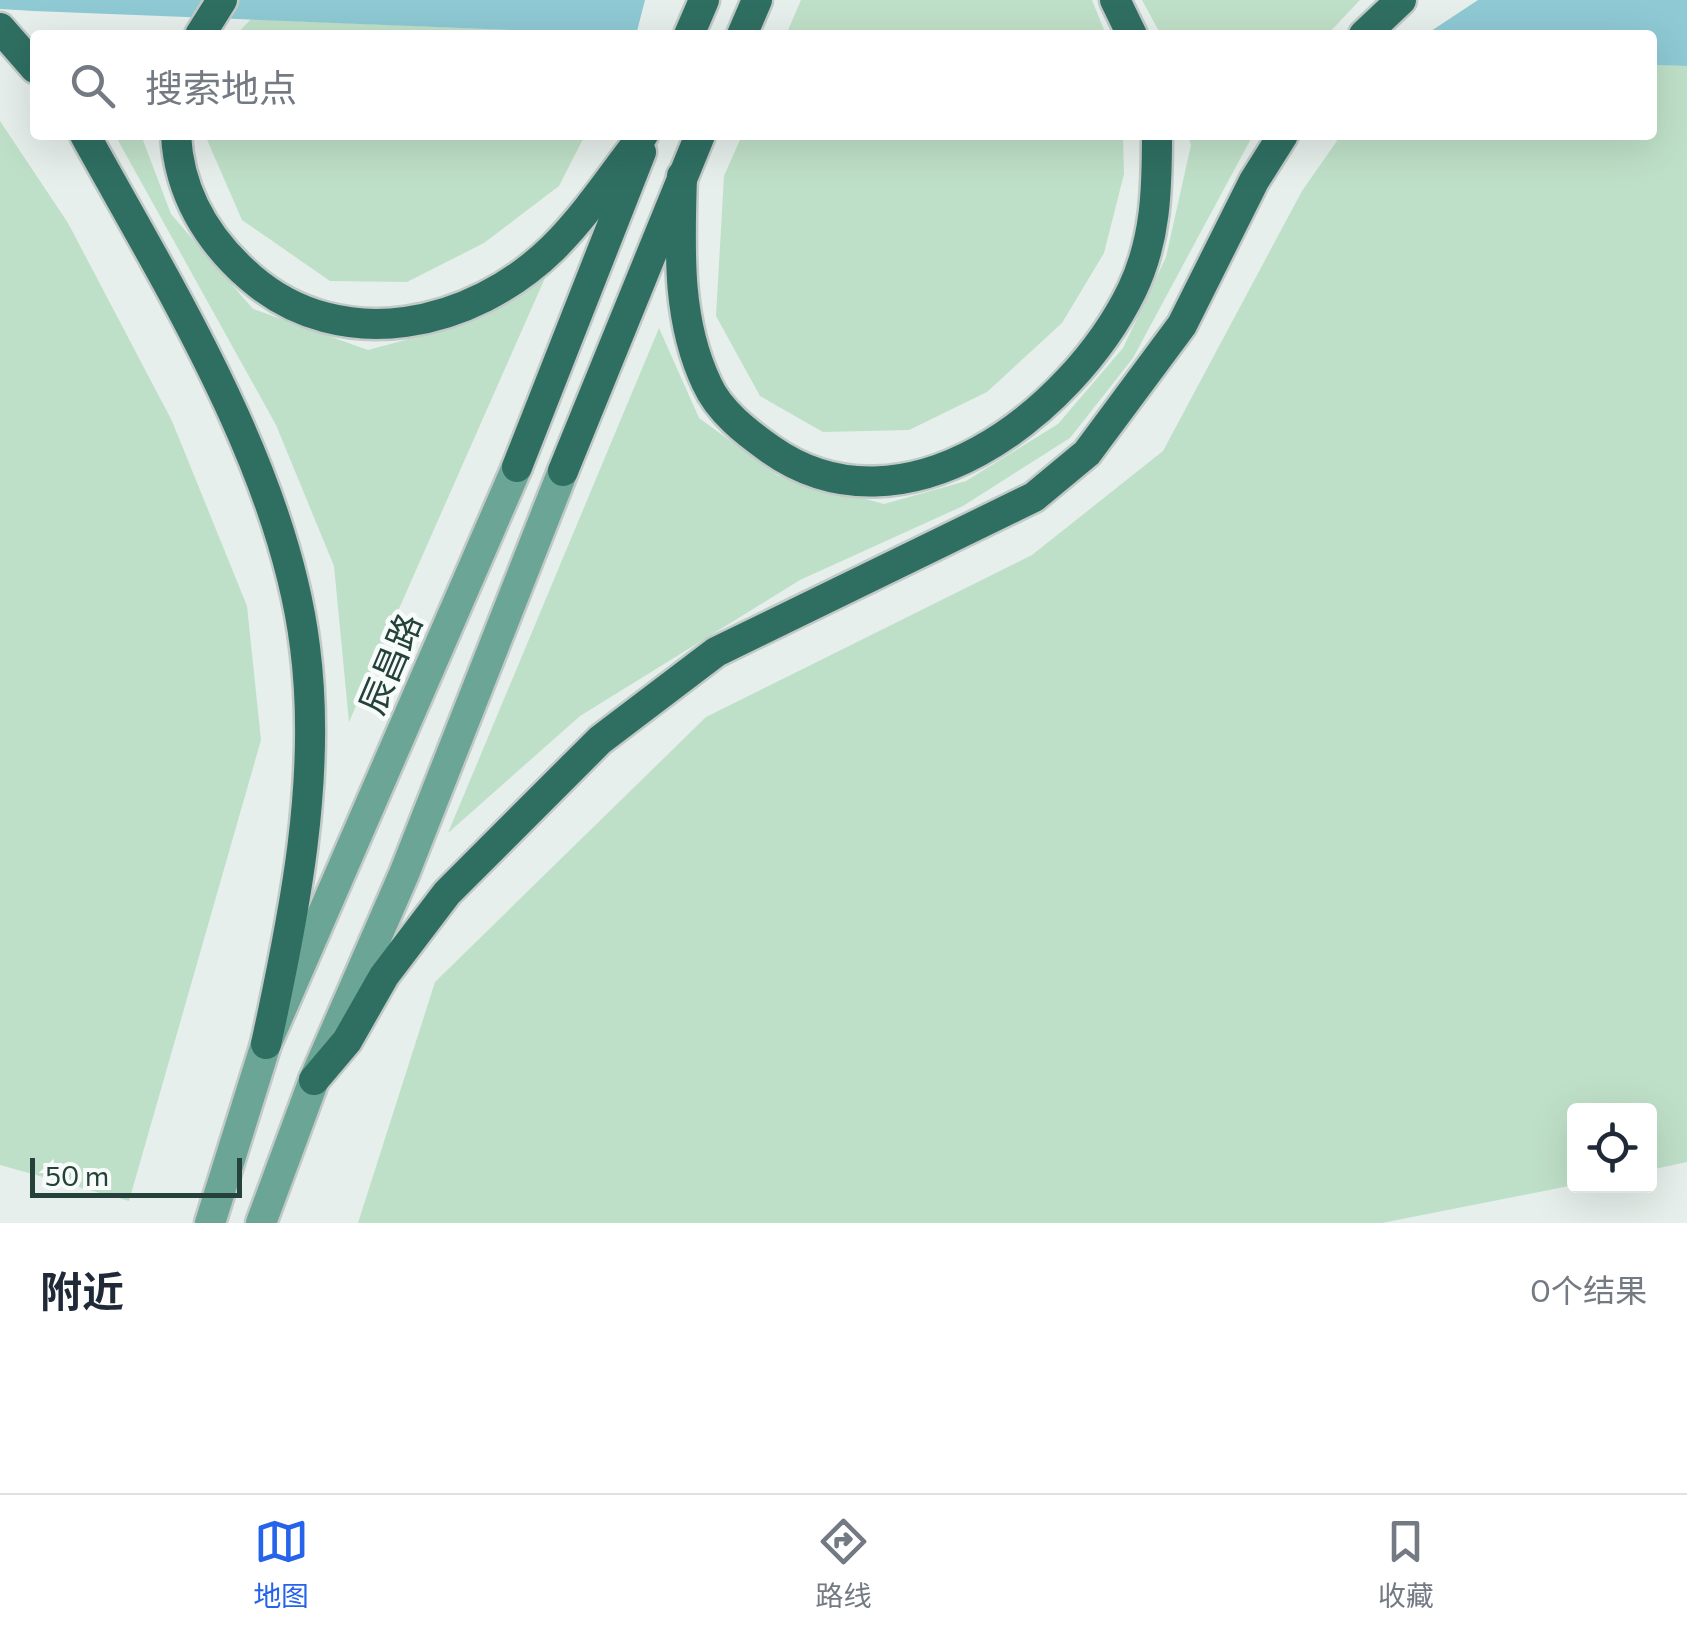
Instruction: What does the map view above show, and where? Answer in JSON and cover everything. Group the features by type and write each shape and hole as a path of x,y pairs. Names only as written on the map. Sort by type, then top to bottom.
{"highway":[{"path":"203,30 222,0"},
{"path":"691,30 704,0"},
{"path":"744,30 757,0"},
{"path":"1115,0 1130,30"},
{"path":"1369,30 1401,0"},
{"path":"2,30 30,62"},
{"path":"88,140 220,378 294,588 306,648 308,794 266,1044"},
{"path":"176,140 178,159 195,212 228,258 272,296 331,321 393,326 448,315 503,286 551,249 641,140"},
{"name":"辰昌路","path":"517,467 622,209 643,140"},
{"path":"563,472 698,140"},
{"path":"682,176 680,254 685,309 708,387 724,410 762,443 813,472 872,481 924,476 986,450 1037,410 1087,361 1132,290 1152,227 1157,211 1157,140"},
{"path":"314,1080 347,1042 384,976 447,893 600,740 716,652 1034,497 1087,453 1182,325 1254,181 1280,140"}],"main road":[{"name":"辰昌路","path":"210,1223 266,1044 517,467"},
{"path":"261,1223 314,1080 404,874 563,472"}],"green space":[{"path":"801,0 1092,0 1104,30 788,30"},
{"path":"1142,0 1360,0 1332,30 1158,30"},
{"path":"251,19 507,30 241,30"},
{"path":"1657,65 1687,66 1687,1162 1657,1168 1657,1103 1567,1103 1567,1186 1382,1223 358,1223 435,982 706,717 1032,555 1163,451 1302,191 1338,140 1657,140"},
{"path":"0,121 68,223 172,421 247,606 261,740 129,1201 0,1165"},
{"path":"118,140 143,140 171,214 253,309 368,350 446,329 545,278 349,722 334,566 276,425"},
{"path":"207,140 582,140 559,186 484,243 407,282 330,281 242,220"},
{"path":"740,140 1123,140 1124,174 1104,253 1062,323 987,392 909,430 823,432 760,396 716,316 724,176"},
{"path":"1190,140 1250,140 1133,358 1070,438 963,506 800,580 580,716 448,833 659,328 699,418 777,475 884,504 966,481 1058,424 1123,348 1166,257"}],"water":[{"path":"0,0 645,0 637,30 511,30 0,9"},
{"path":"1478,0 1687,0 1687,66 1657,65 1657,30 1433,30"}]}
